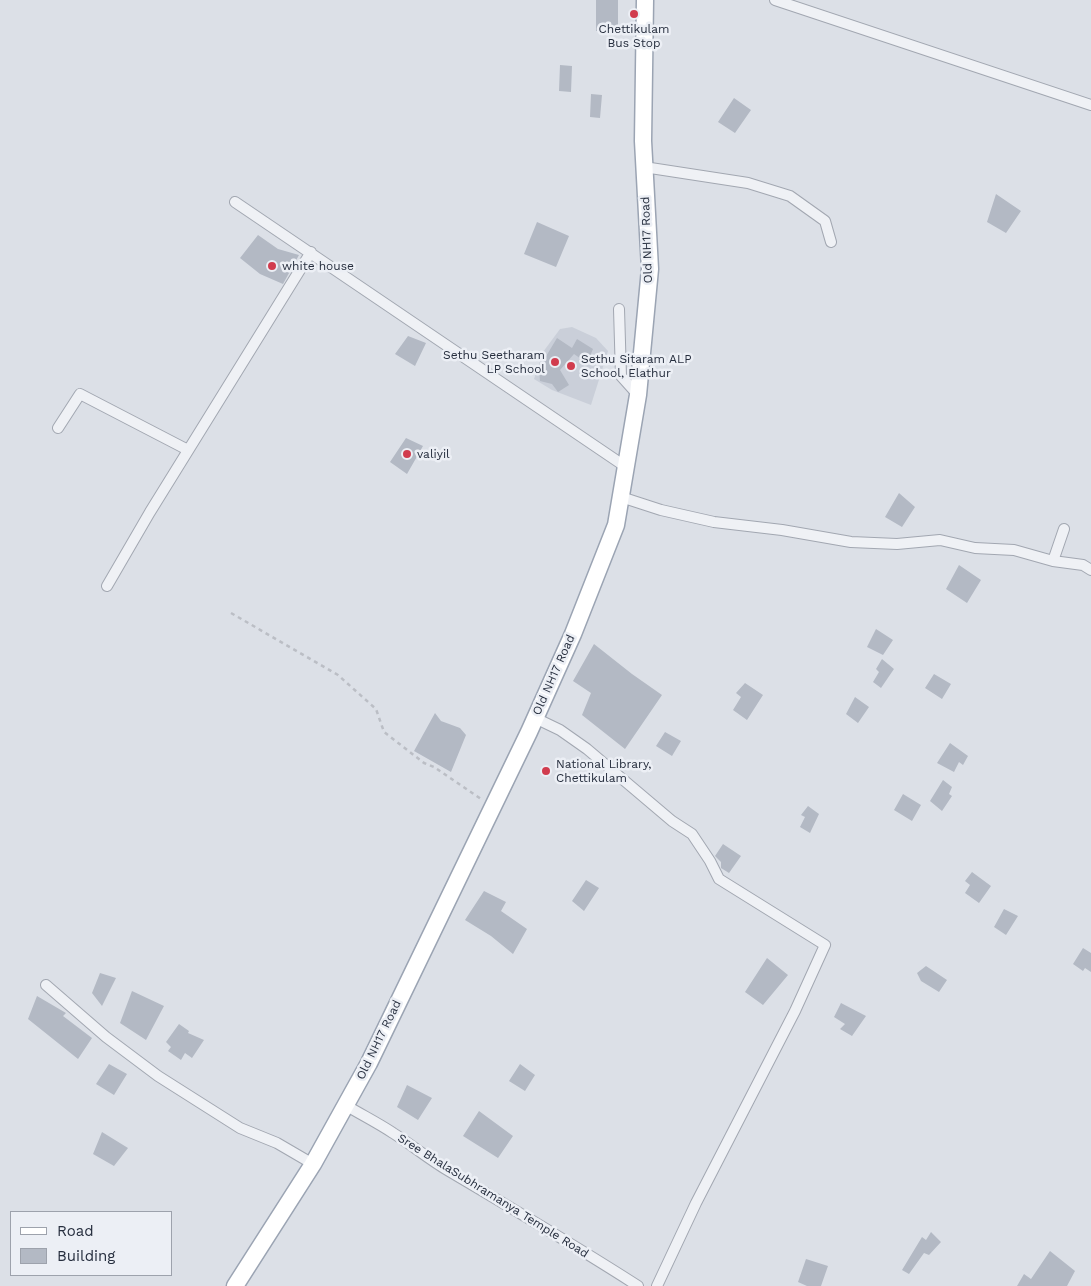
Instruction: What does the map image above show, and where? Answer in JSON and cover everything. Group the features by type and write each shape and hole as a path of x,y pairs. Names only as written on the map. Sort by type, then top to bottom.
{"main road":[{"name":"Old NH17 Road","path":"236,1286 313,1164 347,1106 460,877 535,718 573,634 616,525 638,395 650,269 644,167 643,65 645,0"}],"street":[{"path":"775,0 1091,105"},
{"path":"644,167 748,183 790,196 825,221 831,242"},
{"path":"235,202 626,467"},
{"path":"107,586 188,450 311,252"},
{"path":"620,309 622,376 638,395"},
{"path":"58,428 80,394 188,450"},
{"path":"621,497 661,510 714,522 782,530 851,542 897,544 940,540 975,548 1014,550 1053,561 1083,566 1091,570"},
{"path":"1053,561 1064,529"},
{"path":"535,718 560,730 587,749 672,821 692,834 710,861 719,879 825,945 795,1010 696,1203 658,1286"},
{"path":"46,985 106,1037 158,1076 240,1128 277,1143 313,1164"},
{"name":"Sree BhalaSubhramanya Temple Road","path":"347,1106 392,1131 448,1171 515,1212 559,1235 586,1255 638,1286"}],"path":[{"path":"231,613 338,675 376,709 384,732 424,763 434,767 483,800"}],"shaded area":[{"name":"Sethu Sitaram ALP School, Elathur","path":"572,327 596,338 608,351 591,405 552,390 534,379 543,352 560,329"}],"building":[{"path":"596,0 618,0 618,31 596,31"},
{"path":"560,65 572,66 571,92 559,91"},
{"path":"591,94 602,95 600,118 590,117"},
{"path":"734,98 751,110 735,133 718,122"},
{"path":"996,194 1021,211 1006,233 987,222"},
{"path":"537,222 569,236 556,267 524,254"},
{"name":"white house","path":"258,235 278,249 299,255 283,284 260,274 240,258"},
{"path":"408,336 426,343 415,366 395,354"},
{"path":"557,338 572,348 577,339 593,349 587,363 574,354 560,370 569,385 558,392 552,384 540,381 539,368"},
{"name":"valiyil","path":"406,438 423,446 407,474 390,462"},
{"path":"899,493 915,507 902,527 885,517"},
{"path":"959,565 981,580 967,603 946,589"},
{"path":"876,629 893,640 883,655 867,647"},
{"path":"594,644 662,695 625,749 582,715 591,693 573,681"},
{"path":"882,659 894,669 881,688 873,682 879,672 876,669"},
{"path":"934,674 951,684 942,699 925,688"},
{"path":"745,683 763,695 747,720 733,710 741,697 736,693"},
{"path":"855,697 869,707 858,723 846,714"},
{"path":"435,713 441,721 460,728 466,735 451,772 414,751"},
{"path":"665,732 681,741 672,756 656,746"},
{"path":"950,743 968,756 963,765 959,762 954,772 937,763"},
{"path":"943,780 952,787 949,794 952,796 942,811 930,801"},
{"path":"903,794 921,805 912,821 894,810"},
{"path":"808,806 819,814 810,833 800,827 805,817 801,815"},
{"path":"723,844 741,856 729,873 721,868 721,862 715,856"},
{"path":"972,872 991,886 979,903 965,893 970,885 965,881"},
{"path":"586,880 599,888 584,911 572,901"},
{"path":"484,891 506,902 501,911 527,929 513,954 491,936 465,920"},
{"path":"1004,909 1018,916 1006,935 994,927"},
{"path":"1083,948 1091,953 1091,972 1085,968 1083,971 1073,964"},
{"path":"767,958 788,975 763,1005 745,992"},
{"path":"926,966 947,980 939,992 921,981 917,973"},
{"path":"100,973 116,978 102,1006 92,993"},
{"path":"132,991 164,1006 146,1040 120,1023"},
{"path":"37,996 66,1013 63,1016 92,1038 78,1059 28,1019"},
{"path":"841,1003 866,1016 852,1036 840,1029 845,1024 834,1017"},
{"path":"179,1024 189,1031 188,1033 204,1040 192,1058 185,1053 181,1060 168,1051 171,1047 166,1042"},
{"path":"109,1064 127,1074 114,1095 96,1084"},
{"path":"520,1064 535,1075 525,1091 509,1081"},
{"path":"407,1085 432,1098 418,1120 397,1107"},
{"path":"479,1111 513,1136 498,1158 463,1136"},
{"path":"102,1132 128,1148 114,1166 93,1154"},
{"path":"931,1232 941,1242 929,1255 924,1253 909,1274 902,1270 922,1237 926,1240"},
{"path":"1050,1251 1075,1271 1067,1286 1017,1286 1024,1274 1031,1279"},
{"path":"806,1259 828,1266 821,1286 807,1286 798,1282"}],"place":[{"name":"Chettikulam Bus Stop","path":"634,14"},
{"name":"white house","path":"272,266"},
{"name":"Sethu Seetharam LP School","path":"555,362"},
{"name":"Sethu Sitaram ALP School, Elathur","path":"571,366"},
{"name":"valiyil","path":"407,454"},
{"name":"National Library, Chettikulam","path":"546,771"}]}
